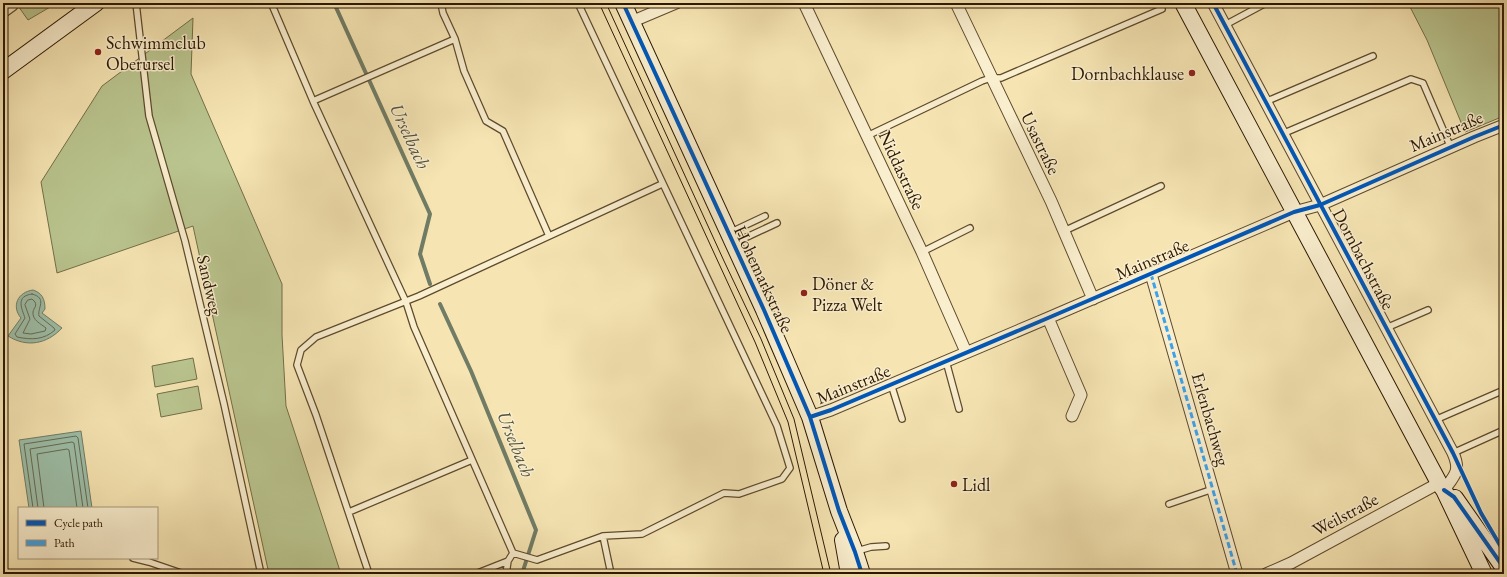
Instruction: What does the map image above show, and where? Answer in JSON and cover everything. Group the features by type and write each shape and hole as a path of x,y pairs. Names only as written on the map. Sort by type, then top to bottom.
{"street":[{"path":"3,71 96,3"},
{"name":"Hohemarkstraße","path":"623,3 730,239 764,310 810,417 839,511 850,553 862,574"},
{"path":"631,22 676,3"},
{"name":"Niddastraße","path":"804,3 922,252 966,352"},
{"name":"Usastraße","path":"956,3 1064,231 1093,299"},
{"path":"1183,3 1441,487 1484,574"},
{"name":"Dornbachstraße","path":"1213,3 1453,452 1458,464 1453,478 1441,487"},
{"name":"Mainstraße","path":"810,417 831,410 1294,212 1320,205 1504,125"},
{"name":"Erlenbachweg","path":"1151,274 1237,574"},
{"path":"1048,318 1081,395 1072,416"},
{"path":"1441,487 1454,497 1503,566"},
{"name":"Weilstraße","path":"1266,574 1291,563 1441,487"},
{"name":"Hohemarkstraße","path":"849,574 850,553"}],"lane":[{"name":"Sandweg","path":"136,3 149,116 185,241 224,404 261,574"},
{"path":"441,3 443,13 455,39 464,71 486,121 503,131 550,236"},
{"path":"513,553 537,560 603,536 642,534 724,493 739,494 782,479 790,468 778,426 662,184 578,3"},
{"path":"1225,26 1266,3"},
{"path":"272,6 313,101 406,302 414,327 513,553"},
{"path":"3,15 14,7"},
{"path":"867,136 982,81 992,78 1001,78 1162,9"},
{"path":"313,101 455,39"},
{"path":"1265,102 1372,56"},
{"path":"1282,134 1411,79 1423,83 1451,148"},
{"path":"369,574 316,415 297,365 301,350 316,337 406,302 662,184"},
{"path":"1064,231 1161,186"},
{"path":"730,239 765,216"},
{"path":"730,239 777,223"},
{"path":"922,252 970,228"},
{"path":"1386,328 1428,310"},
{"path":"945,361 959,409"},
{"path":"891,384 902,420"},
{"path":"1435,420 1504,390"},
{"path":"1453,452 1504,430"},
{"path":"349,512 472,460"},
{"path":"1170,504 1213,490"},
{"path":"603,536 612,574"},
{"path":"850,553 870,547 886,546"},
{"path":"506,574 508,561 513,553"},
{"path":"137,559 184,574"},
{"path":"475,574 508,561"}],"shaded area":[{"path":"16,3 57,3 28,20"},
{"path":"1408,3 1504,3 1504,116 1465,132 1427,40"},
{"path":"193,18 191,74 282,284 282,335 286,406 341,574 269,574 193,226 57,273 41,182 102,86"},
{"path":"193,358 197,379 155,387 152,366"},
{"path":"198,386 202,409 161,417 157,394"}],"water":[{"path":"33,290 39,293 44,299 45,309 42,313 62,328 50,338 43,341 29,343 22,342 8,336 21,318 16,304 18,300 23,294"},
{"path":"81,431 92,507 29,507 19,440"}],"waterway":[{"name":"Urselbach","path":"334,3 430,214 420,254 430,284"},
{"name":"Urselbach","path":"440,304 471,371 536,530 522,574"}],"tram line":[{"path":"599,3 755,342 788,422 824,574"},
{"path":"606,3 761,339 794,419 831,574"}],"marked path":[{"path":"1151,274 1237,574"}],"cycle path":[{"path":"623,3 764,310 810,417 839,511 862,574"},
{"path":"1213,3 1453,453 1481,513 1504,552"},
{"path":"810,417 831,410 1294,212 1320,205 1504,125"},
{"path":"1444,490 1454,497 1504,568"}],"place":[{"name":"Schwimmclub Oberursel","path":"98,52"},
{"name":"Dornbachklause","path":"1192,73"},
{"name":"Döner & Pizza Welt","path":"804,293"},
{"name":"Lidl","path":"954,484"}]}
